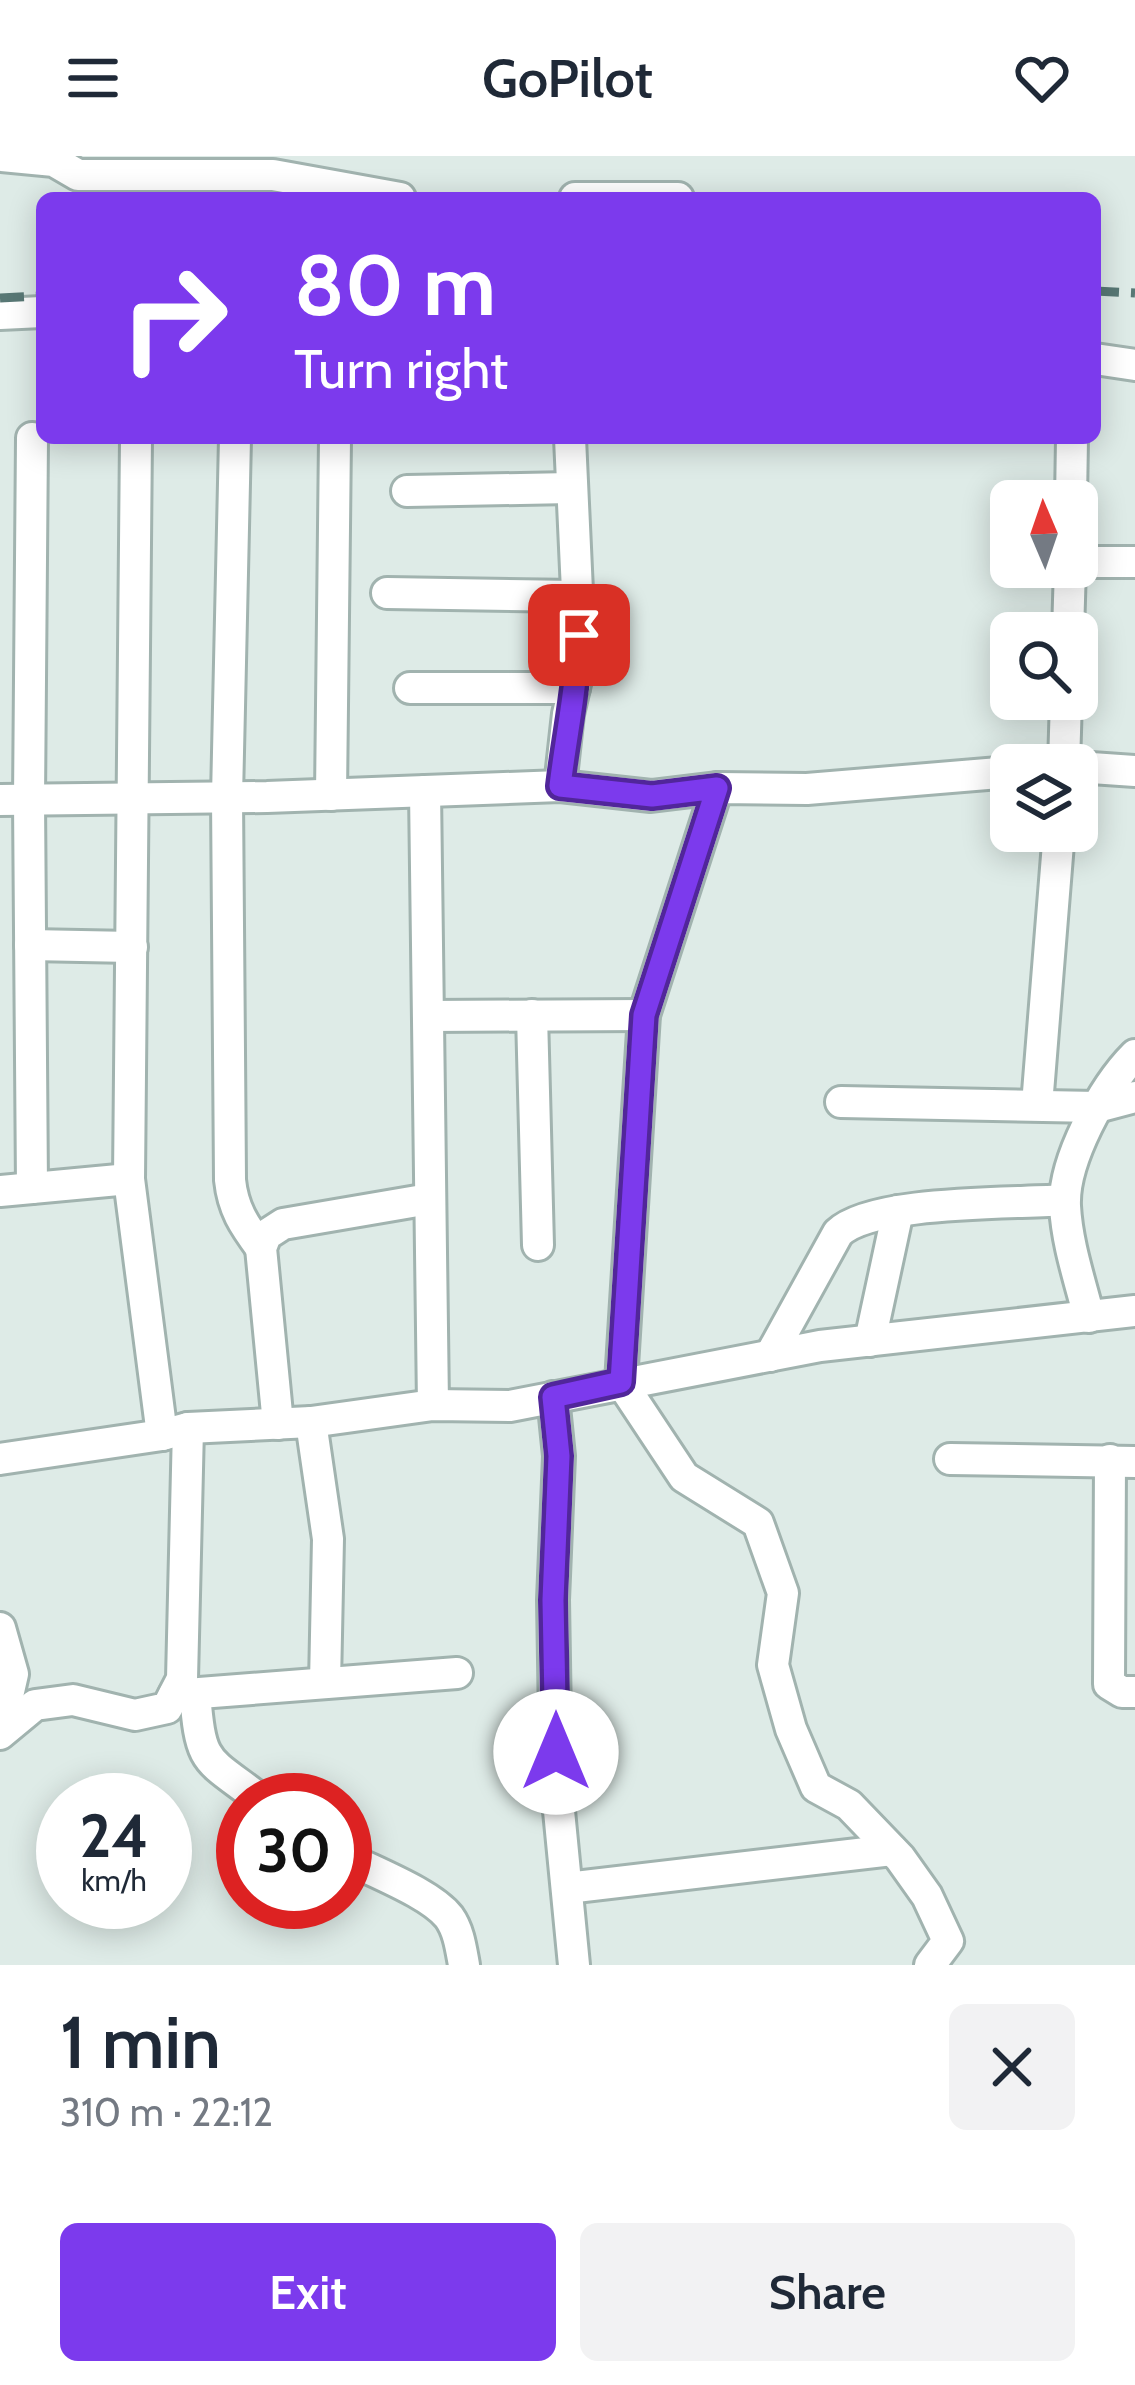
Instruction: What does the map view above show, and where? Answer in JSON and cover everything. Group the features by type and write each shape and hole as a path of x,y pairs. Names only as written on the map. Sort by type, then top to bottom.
{"street":[{"path":"2,156 54,161 78,175 273,175 367,192"},
{"path":"0,314 36,312"},
{"path":"1101,359 1135,365"},
{"path":"32,438 14,800 30,945 15,1000 32,1188"},
{"path":"136,444 129,1178 175,1432 184,1694 205,1757 226,1773"},
{"path":"236,444 227,797 230,1180 240,1220 261,1248"},
{"path":"331,795 335,444"},
{"path":"560,786 579,635 570,444"},
{"path":"1071,480 1072,444"},
{"path":"407,491 571,488"},
{"path":"1098,564 1135,562"},
{"path":"387,593 575,596"},
{"path":"410,688 574,688"},
{"path":"1098,768 1135,771"},
{"path":"14,800 560,786 652,796 717,788 807,789 990,774"},
{"path":"717,788 644,1015 621,1382 685,1477 758,1523 783,1593 772,1665 791,1729 816,1787 849,1805 928,1896 948,1941 930,1965"},
{"path":"425,791 433,1406"},
{"path":"1037,1106 1057,852"},
{"path":"30,945 132,947"},
{"path":"532,1015 538,1245"},
{"path":"429,1016 644,1015"},
{"path":"1089,1317 1064,1200 1074,1158 1097,1107 1135,1055"},
{"path":"841,1102 1097,1107 1135,1097"},
{"path":"0,1191 129,1178"},
{"path":"278,1424 261,1248 266,1235 284,1224 429,1199"},
{"path":"770,1356 848,1223 898,1211 1064,1200"},
{"path":"870,1342 898,1211"},
{"path":"0,1459 175,1432 433,1406 510,1406 770,1356 1135,1311"},
{"path":"553,1397 559,1456 553,1600 556,1780 574,1965"},
{"path":"310,1422 328,1540 325,1683"},
{"path":"950,1460 1122,1461 1109,1684 1121,1692 1135,1692"},
{"path":"0,1628 13,1674 0,1733"},
{"path":"0,1733 35,1706 73,1700 135,1715 167,1708 184,1694 457,1673"},
{"path":"567,1888 892,1850"},
{"path":"372,1872 435,1905 449,1918 464,1965"}],"railway":[{"path":"1101,291 1135,293"},
{"path":"0,298 36,296"}],"route":[{"path":"556,1752 553,1600 559,1456 553,1397 621,1382 644,1015 717,788 652,796 560,786 579,635"}]}
